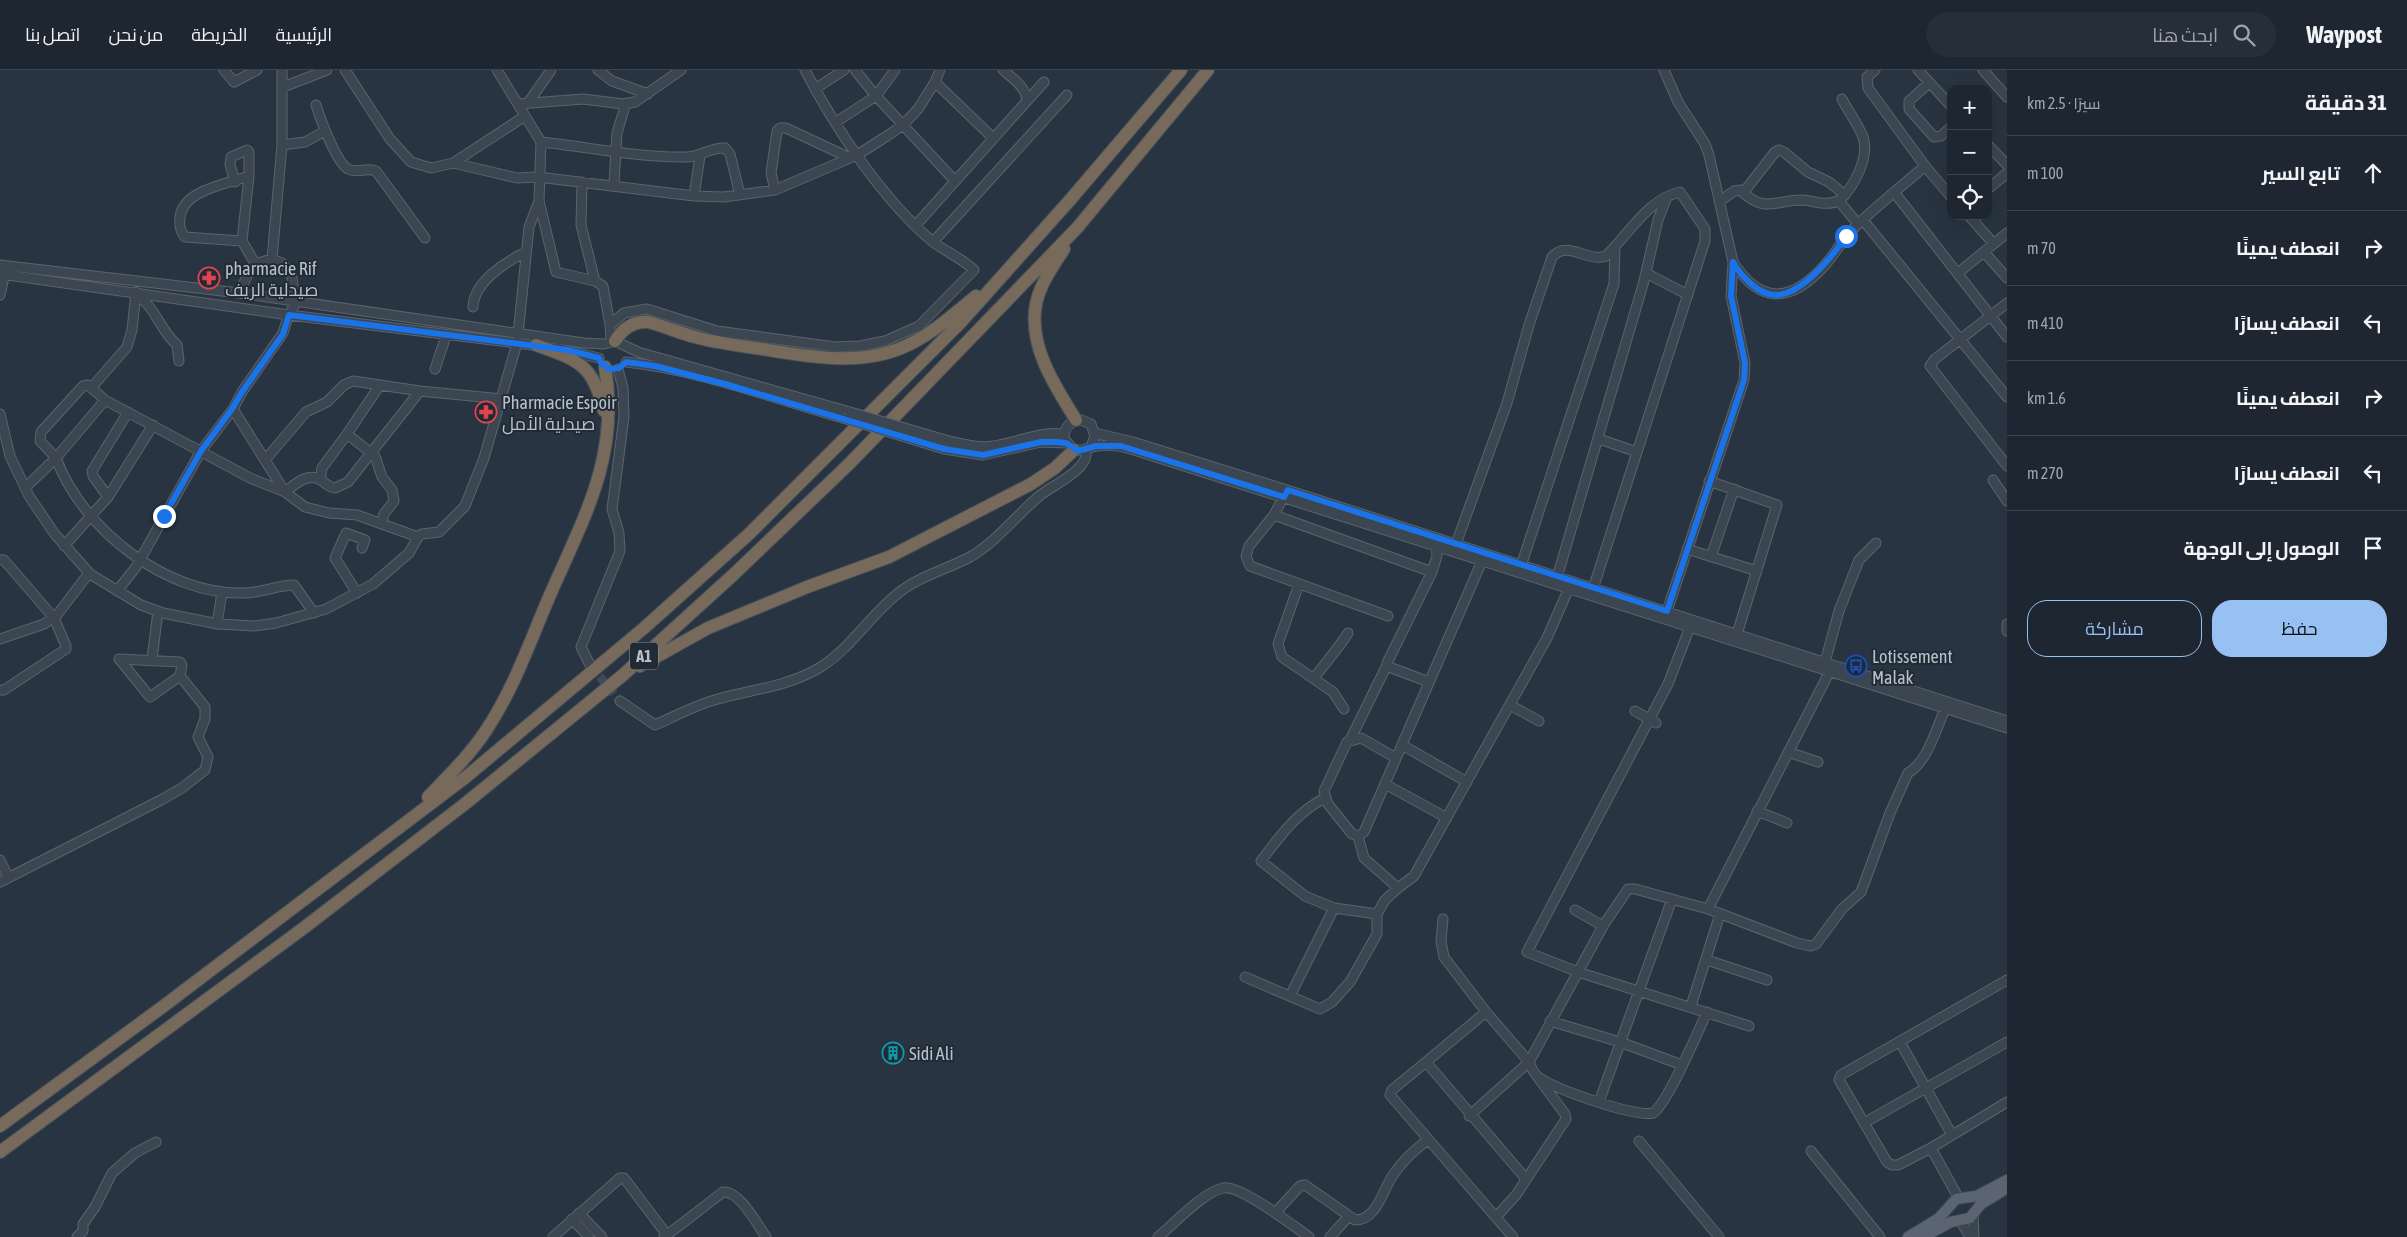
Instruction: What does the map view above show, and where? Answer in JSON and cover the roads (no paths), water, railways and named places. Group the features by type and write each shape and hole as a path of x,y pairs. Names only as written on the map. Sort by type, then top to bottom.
{"highway":[{"name":"A1","path":"0,1126 161,1008 466,777 644,628 749,534 961,322 1070,200 1181,70"},
{"name":"A1","path":"0,1152 313,921 466,802 622,675 733,575 849,464 1077,228 1208,70"},
{"path":"1076,420 1041,356 1035,320 1036,302 1043,284 1077,228"},
{"path":"614,344 627,327 640,322 648,322 697,338 762,349 810,356 871,357 908,346 993,286"},
{"path":"536,346 575,359 591,377 604,410 606,440"},
{"path":"406,821 471,751 496,715 518,672 550,595 584,522 597,485 606,440 609,402 607,365"},
{"path":"622,675 708,628 808,587 889,558 1031,484 1055,468 1076,445"}],"main road":[{"path":"1908,1237 1932,1224 1951,1206 1963,1198 2007,1180"},
{"path":"1923,1237 1959,1220 1967,1220 1984,1202 2007,1188"},
{"path":"1963,1198 1973,1202 1974,1212"},
{"path":"1951,1206 1952,1214 1959,1220"}],"street":[{"path":"224,70 234,82 256,70"},
{"path":"272,259 282,145 282,70"},
{"path":"283,87 327,70"},
{"path":"345,70 374,116 405,157 421,167 431,168 453,163 524,116"},
{"path":"528,103 551,70"},
{"path":"598,70 612,81 648,94"},
{"path":"518,104 583,99 626,103 635,102 682,70"},
{"path":"610,325 624,313 647,308 717,331 835,347 871,345 919,326 974,270 933,242 854,157 805,70"},
{"path":"815,89 844,70"},
{"path":"855,70 876,96 955,181"},
{"path":"836,122 876,96 895,70"},
{"path":"453,163 517,178 538,177 614,184 694,196 740,195 775,190 854,157 903,125 918,109 935,82 940,70"},
{"path":"1004,70 1024,91 1027,96 1026,102"},
{"path":"1664,70 1678,102 1705,144 1712,165 1733,262 1731,296 1745,363 1744,380 1667,611"},
{"path":"1876,70 1867,77 1866,85 1925,166 1947,191"},
{"path":"1918,70 1947,102"},
{"path":"502,72 524,116 540,142 539,201 556,272 595,281 603,286 614,344 626,362"},
{"path":"1989,72 2007,97"},
{"path":"935,82 993,138"},
{"path":"916,225 1044,82"},
{"path":"1929,83 1910,101 1909,109 1934,137 1941,136 1948,130"},
{"path":"933,242 1067,95"},
{"path":"1719,202 1737,190 1761,203 1772,205 1802,200 1824,204 1842,198 1861,165 1864,150 1863,137 1842,99"},
{"path":"614,184 618,127 626,103"},
{"path":"316,105 324,131 345,167 354,171 371,169 376,171 425,238"},
{"path":"282,145 305,142 324,131"},
{"path":"775,190 771,173 776,139 795,132 854,157"},
{"path":"540,142 666,156 700,156 713,150 726,149 740,195"},
{"path":"235,182 230,164 231,157 244,150 249,152 249,176 242,241 256,265"},
{"path":"1744,193 1775,152 1779,150 1808,172 1829,182 1860,222 2007,397"},
{"path":"1992,153 2007,165"},
{"path":"694,196 700,156"},
{"path":"1733,262 1750,283 1770,294 1784,294 1823,267 1846,236 1860,222 1925,166"},
{"path":"1992,186 2007,173"},
{"path":"242,241 185,237 179,226 180,212 194,196 249,176"},
{"path":"582,182 581,225 595,281"},
{"path":"1456,544 1506,403 1529,325 1552,257 1561,251 1569,250 1597,258 1606,256 1650,208 1667,197 1680,192 1705,229 1705,241 1592,591"},
{"path":"1894,192 2007,337"},
{"path":"1556,580 1599,439 1646,273 1658,220 1667,197"},
{"path":"0,414 10,456 40,514 64,546 89,573 116,591 141,605 158,611 217,624 261,625 300,618 314,613 357,593 394,568 409,553 418,537 422,534 439,532 465,506 478,475 502,399 517,339 529,226 539,201"},
{"path":"1973,220 1994,244"},
{"path":"1958,273 2007,233"},
{"path":"1520,569 1614,284 1615,246"},
{"path":"473,308 475,297 482,284 507,263 526,252"},
{"path":"1984,252 2007,278"},
{"path":"116,591 140,559 201,451 283,334 289,315 296,302 291,272 282,263 272,259 256,265 250,270 239,293"},
{"path":"3,270 239,293 517,339 607,365 626,362 655,366 846,415"},
{"path":"3,270 136,294 446,336 614,344 983,455 1041,442 1108,445 1127,448 1286,494"},
{"path":"0,295 3,270"},
{"path":"1646,273 1688,295"},
{"path":"136,294 146,302 170,340 176,345 179,361"},
{"path":"92,387 127,347 132,330 136,294"},
{"path":"2007,303 1931,362 1930,369 2007,466"},
{"path":"435,369 446,336"},
{"path":"607,365 614,344"},
{"path":"590,664 581,651 581,647 620,550 619,533 612,509 624,417 623,388 607,365"},
{"path":"265,460 306,412 333,398 348,382 353,381 420,391 502,399"},
{"path":"314,613 294,585 245,593 222,592 198,587 174,578 140,559 106,534 91,518 71,491 56,458 40,442 41,432 83,386 88,385 105,400 250,478 286,492 305,507 313,510 357,515 418,537"},
{"path":"320,480 322,468 380,385"},
{"path":"286,492 302,479 320,480 332,488 340,488 348,482 420,391"},
{"path":"25,488 56,458 105,400"},
{"path":"232,409 286,492"},
{"path":"108,497 93,476 92,471 128,412"},
{"path":"620,701 655,725 694,706 786,682 819,668 848,644 896,594 920,579 945,569 987,546 1047,490 1084,465 1087,456 1076,445 1070,423 1076,420 1086,422 1095,433 1134,442 1286,494 1437,542 1482,560 1667,611 1980,716 2007,728"},
{"path":"64,546 108,497 153,425"},
{"path":"1076,445 1095,440 1095,433"},
{"path":"347,434 372,452 377,459 384,482 392,490 395,498 384,514 382,523"},
{"path":"1599,439 1638,452"},
{"path":"1993,480 2007,501"},
{"path":"1709,481 1777,505 1737,634"},
{"path":"1712,557 1734,489"},
{"path":"1286,494 1274,515 1249,546 1246,560 1250,566 1388,616"},
{"path":"1274,515 1432,572"},
{"path":"357,593 335,558 346,533 365,540 362,548"},
{"path":"1437,542 1456,544 1520,569"},
{"path":"1358,836 1352,834 1328,804 1325,798 1325,786 1350,740 1432,572 1438,553 1437,542"},
{"path":"1708,909 1788,752 1829,666 1840,611 1859,560 1876,543"},
{"path":"1687,549 1757,571"},
{"path":"0,560 4,560 54,618 66,641 66,648 4,690 0,690"},
{"path":"1358,836 1364,832 1482,560"},
{"path":"0,639 44,624 54,618 69,602 89,573"},
{"path":"1556,580 1569,588 1592,591 1690,627 1829,666 1945,709 2007,721"},
{"path":"1299,584 1278,647 1282,657 1315,677 1334,692 1344,709"},
{"path":"1245,977 1320,1009 1332,1002 1350,982 1377,934 1377,914 1385,900 1414,876 1548,638 1569,588"},
{"path":"217,624 222,592"},
{"path":"152,659 158,611"},
{"path":"2007,624 2007,632"},
{"path":"1690,627 1652,721 1527,952 1578,972 1691,1006 1749,1026"},
{"path":"1315,677 1326,661 1335,653 1348,632"},
{"path":"152,659 182,663 180,676 150,697 118,660 152,659"},
{"path":"1387,665 1428,682"},
{"path":"0,860 4,879 161,800 182,788 205,770 208,757 198,737 206,713 205,707 180,676"},
{"path":"1510,704 1539,721"},
{"path":"1469,1116 1529,1062 1603,926 1628,889 1635,889 1708,909 1797,943 1810,946 1816,944 1842,909 1861,892 1890,813 1908,773 1914,769 1924,756 1945,709"},
{"path":"1635,711 1652,721"},
{"path":"1350,740 1361,738 1396,758"},
{"path":"1402,745 1467,782"},
{"path":"1788,752 1818,762"},
{"path":"1385,784 1447,818"},
{"path":"1325,798 1308,806 1276,840 1261,861 1305,896 1334,908 1377,914"},
{"path":"1758,811 1787,823"},
{"path":"1358,836 1364,858 1398,888"},
{"path":"1599,1102 1672,899"},
{"path":"1290,996 1334,908"},
{"path":"1575,910 1603,926"},
{"path":"1691,1006 1720,914"},
{"path":"1443,919 1441,941 1444,956 1486,1012 1529,1062 1536,1075 1565,1114 1566,1119 1516,1195 1496,1217"},
{"path":"1707,960 1766,980"},
{"path":"2007,980 1840,1076 1840,1082 1887,1162 1892,1165 1898,1165 1931,1148 2007,1102"},
{"path":"1486,1012 1389,1093 1513,1237"},
{"path":"1536,1075 1554,1085 1599,1102 1641,1113 1654,1112 1661,1104 1682,1065 1707,1012"},
{"path":"1550,1021 1620,1042 1682,1065"},
{"path":"1900,1042 1952,1135"},
{"path":"1864,1123 2007,1042"},
{"path":"1426,1062 1469,1116 1526,1179"},
{"path":"1274,1213 1300,1186 1305,1185 1355,1220 1360,1220 1372,1212 1392,1176 1420,1145 1428,1140"},
{"path":"1639,1141 1719,1237"},
{"path":"77,1237 83,1231 83,1224 95,1208 112,1173 135,1152 156,1142"},
{"path":"1931,1148 1963,1198"},
{"path":"1811,1151 1880,1237"},
{"path":"553,1237 617,1179 624,1178 665,1236 723,1192 737,1196 761,1235"},
{"path":"1158,1237 1202,1199 1223,1188 1234,1188 1309,1237"},
{"path":"1974,1212 1974,1237"},
{"path":"576,1216 590,1237"},
{"path":"576,1216 602,1237"},
{"path":"1330,1237 1349,1216"},
{"path":"1959,1220 1970,1237"}],"tunnel":[{"path":"591,666 620,701"}],"place":[{"name":"pharmacie Rif صيدلية الريف","path":"209,278"},
{"name":"Pharmacie Espoir صيدلية الأمل","path":"486,412"},
{"name":"Lotissement Malak","path":"1856,666"},
{"name":"Sidi Ali","path":"893,1053"}]}
